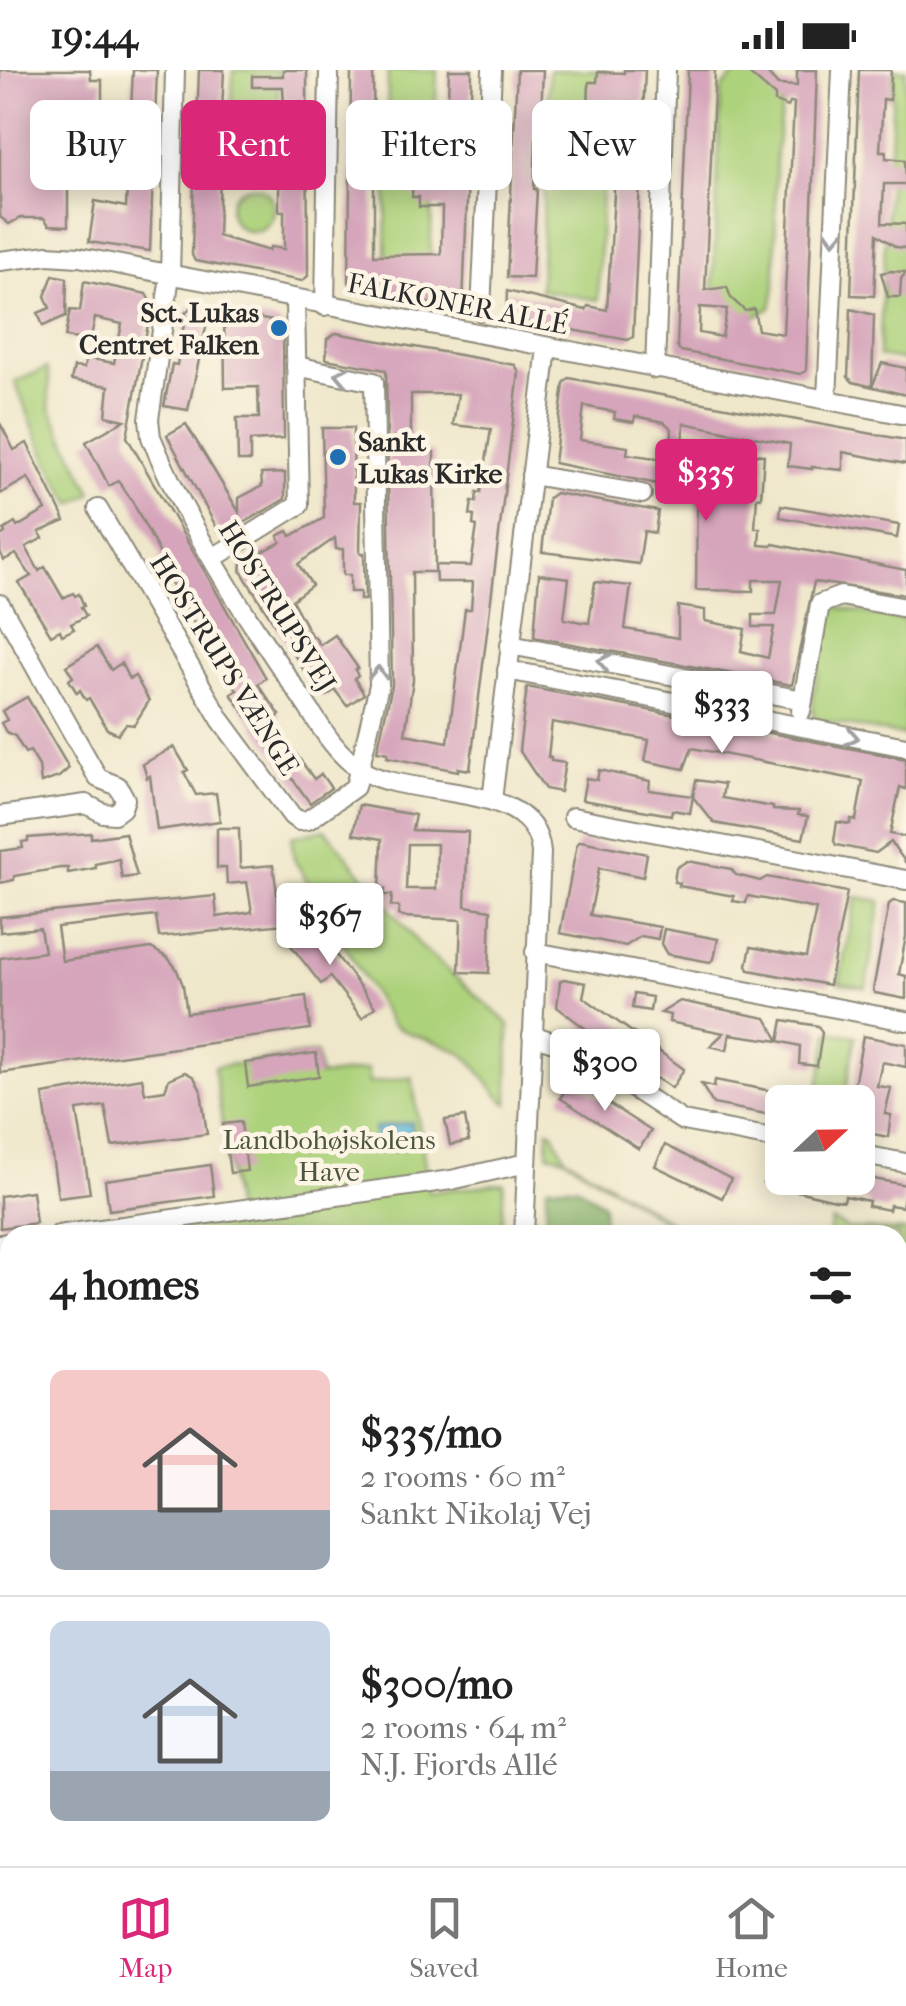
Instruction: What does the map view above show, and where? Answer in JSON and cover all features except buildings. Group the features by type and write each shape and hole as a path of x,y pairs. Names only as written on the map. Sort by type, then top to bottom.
{"street":[{"name":"HOSTRUPSVEJ","path":"175,70 170,276 148,418 151,437 213,558 336,748 360,769 384,780 492,800 518,811 536,830 541,852 536,952"},
{"path":"325,306 329,70"},
{"path":"480,311 492,70"},
{"path":"655,369 666,70"},
{"path":"827,400 842,70"},
{"name":"FALKONER ALLÉ","path":"0,260 48,255 79,257 906,416"},
{"path":"213,558 299,505 295,300"},
{"path":"492,800 548,348"},
{"path":"296,366 374,382 379,685 360,769"},
{"path":"531,474 642,494"},
{"name":"HOSTRUPS VÆNGE","path":"98,509 221,720 292,816 304,821 312,817 355,787 360,769"},
{"path":"798,726 820,604 841,596 906,608"},
{"path":"0,604 5,623 94,792 103,813 119,812 126,799 122,790 94,792 0,816"},
{"path":"510,645 803,700"},
{"path":"507,670 906,747"},
{"path":"573,817 906,880"},
{"path":"524,1225 536,952 906,1022"},
{"path":"532,1035 572,1048 683,1121 765,1137"},
{"path":"875,1157 906,1163"},
{"path":"130,1225 452,1180 527,1163"}],"green space":[{"path":"233,70 279,70 278,100 232,100"},
{"path":"388,70 437,70 436,100 388,100"},
{"path":"549,70 606,70 605,100 548,100"},
{"path":"747,70 767,72 783,98 776,151 775,287 771,308 754,317 726,312 713,289 721,90"},
{"path":"894,70 906,70 906,361 879,356"},
{"path":"241,190 263,190 273,201 273,217 260,230 244,230 231,217 231,201"},
{"path":"387,190 433,190 430,263 386,262"},
{"path":"544,190 602,190 598,300 540,290"},
{"path":"47,368 50,408 92,493 72,504 48,462 15,382"},
{"path":"836,607 906,621 906,736 820,720 813,715 813,696 830,610"},
{"path":"325,829 421,947 509,1024 508,1104 465,1056 391,1024 294,859 291,837"},
{"path":"856,897 881,901 866,988 839,983"},
{"path":"829,1032 856,1036 847,1085 819,1085"},
{"name":"Landbohøjskolens Have","path":"316,1053 320,1076 367,1070 369,1083 412,1077 429,1192 504,1183 502,1225 201,1225 236,1220 214,1067"},
{"path":"548,1130 553,1132 565,1157 676,1225 670,1225 565,1158 548,1154"},
{"path":"547,1186 577,1186 603,1204 604,1225 545,1225"}],"water":[{"path":"411,1122 414,1146 377,1151 374,1128"}],"place":[{"name":"Sct. Lukas Centret Falken","path":"279,328"},
{"name":"Sankt Lukas Kirke","path":"338,457"}]}
